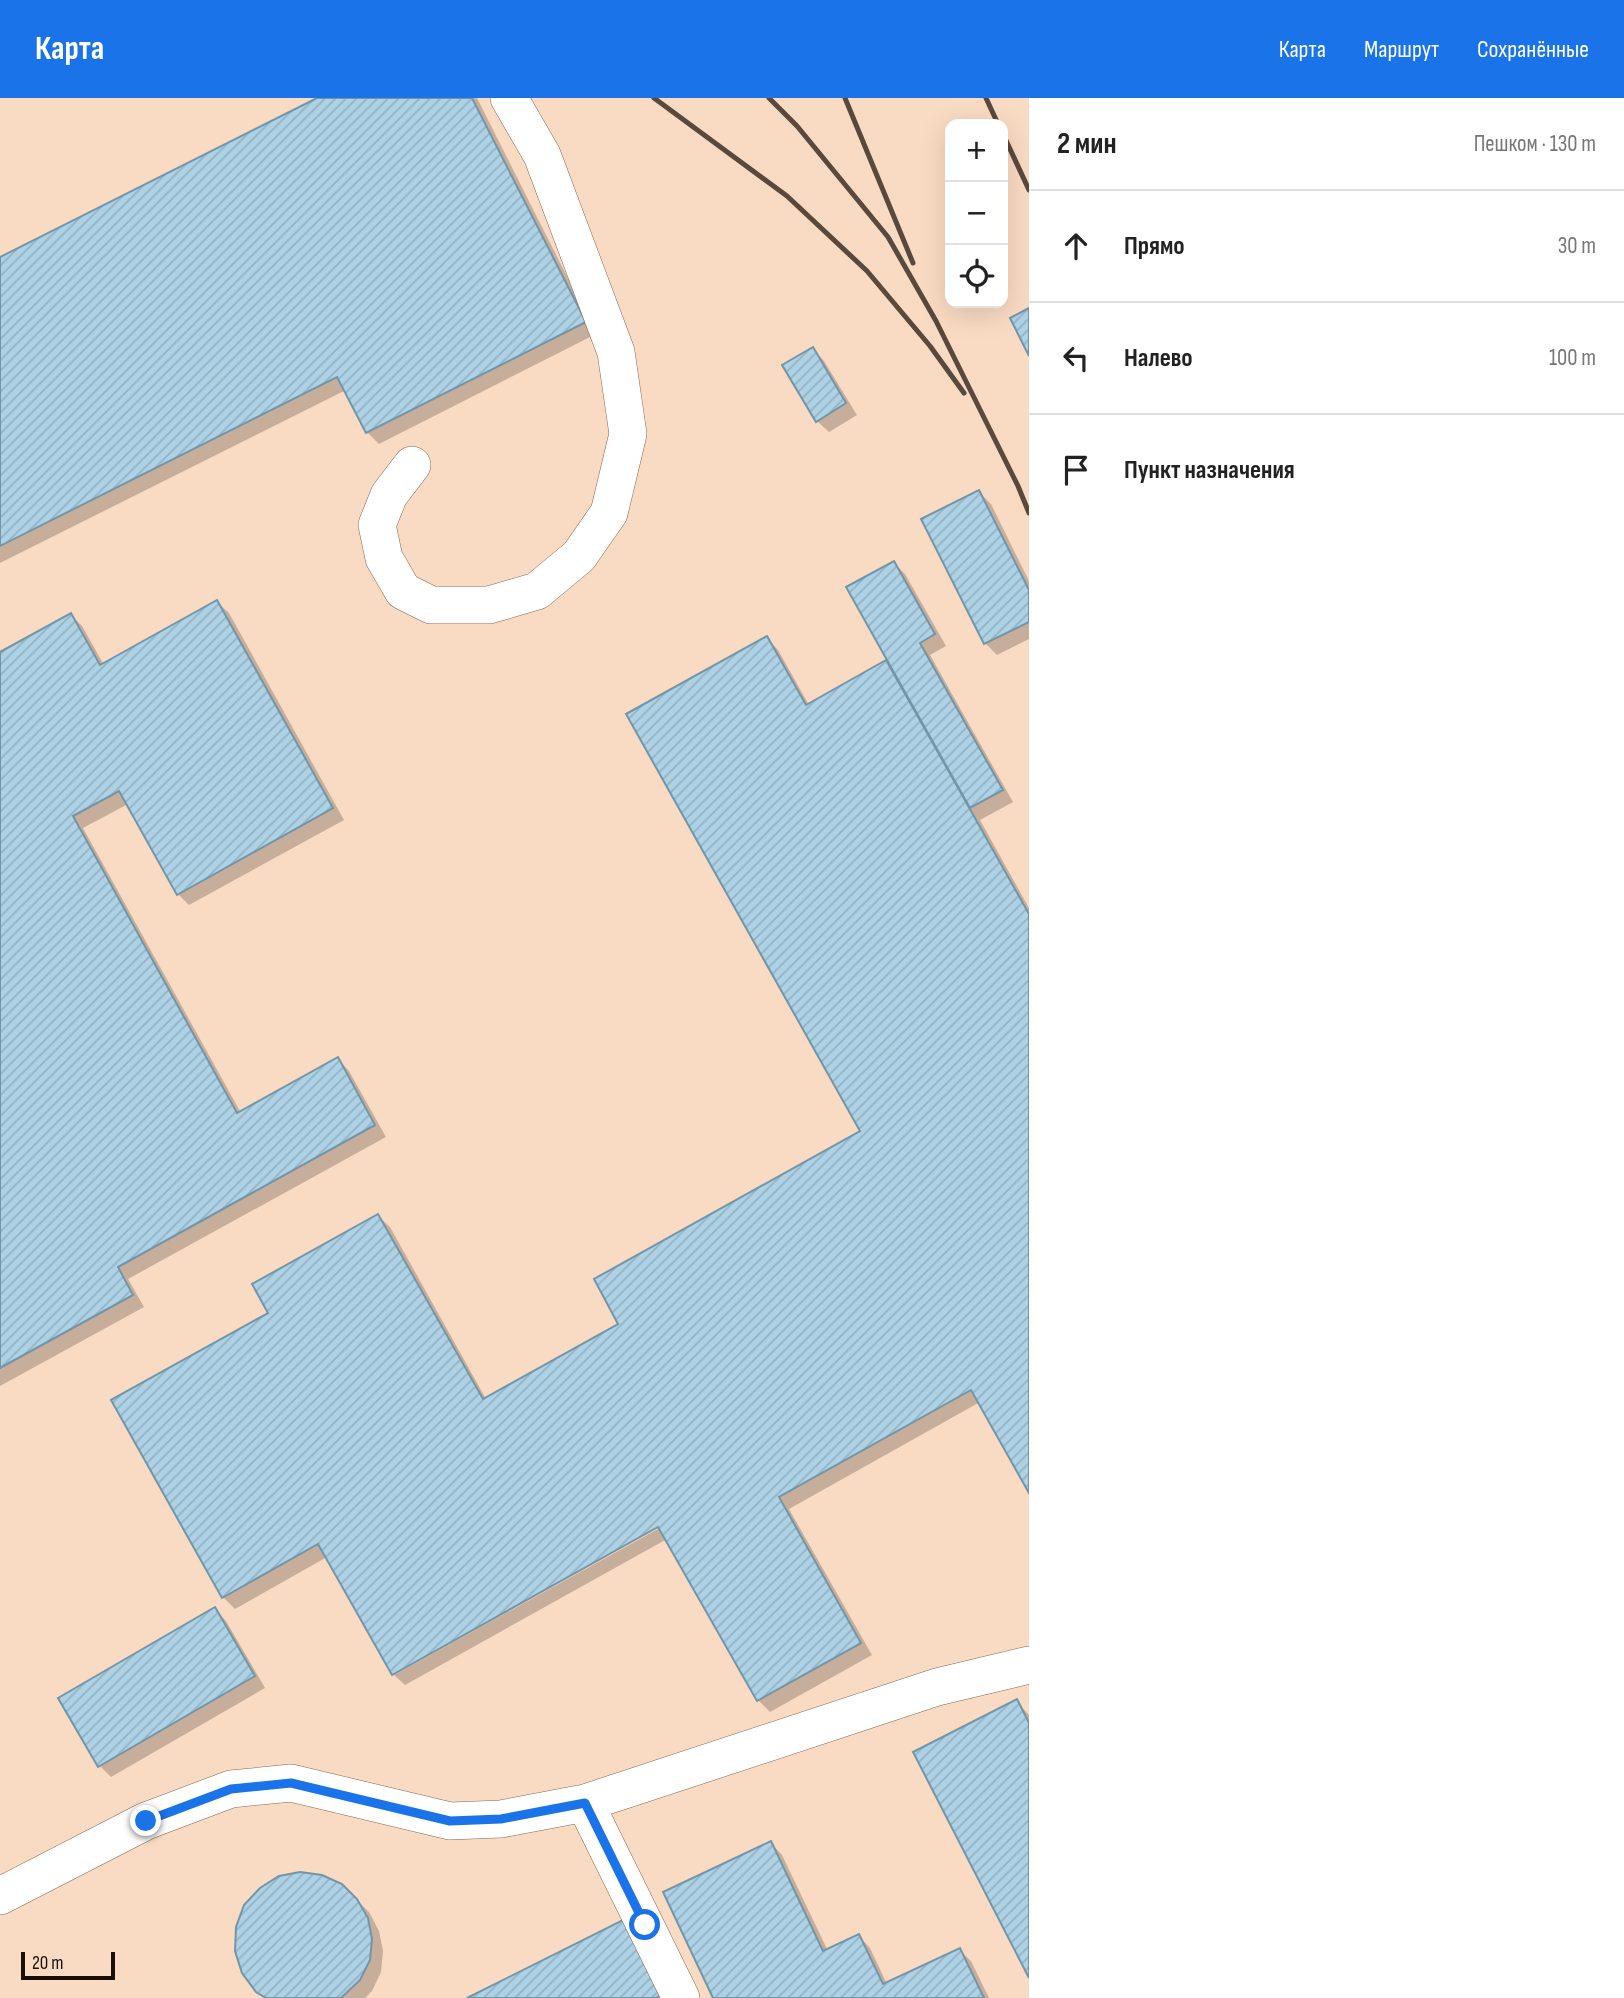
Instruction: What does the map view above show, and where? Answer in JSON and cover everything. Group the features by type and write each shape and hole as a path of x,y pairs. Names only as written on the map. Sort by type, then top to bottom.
{"lane":[{"path":"412,466 389,495 377,525 384,558 403,591 432,605 489,605 537,591 579,556 609,513 628,434 616,352 542,155 509,98"},
{"path":"0,1896 146,1821 231,1789 291,1783 450,1821 501,1819 585,1803 937,1686 1029,1665"},
{"path":"585,1803 681,1998"}],"building":[{"path":"317,98 472,98 586,322 366,433 337,377 0,546 0,257"},
{"path":"1029,308 1029,356 1010,318"},
{"path":"813,347 846,403 816,422 782,365"},
{"path":"979,490 1029,590 1029,622 984,644 921,519"},
{"path":"894,561 935,634 920,643 1003,790 970,808 846,587"},
{"path":"217,600 333,808 177,895 119,791 73,816 237,1113 338,1057 375,1125 118,1267 133,1295 0,1368 0,652 71,613 100,665"},
{"path":"767,636 806,705 886,660 1029,914 1029,1493 971,1390 779,1497 861,1643 757,1701 658,1527 392,1675 318,1544 222,1598 111,1400 268,1313 252,1284 378,1214 483,1399 618,1324 594,1279 860,1131 626,714"},
{"path":"215,1607 255,1676 98,1767 58,1698"},
{"path":"1017,1699 1029,1723 1029,1978 913,1752"},
{"path":"771,1841 823,1951 859,1934 883,1984 960,1948 984,1998 713,1998 663,1892"},
{"path":"300,1872 322,1875 342,1884 357,1899 368,1918 372,1939 370,1960 360,1980 341,1998 266,1998 256,1992 242,1973 235,1951 236,1927 244,1905 260,1888 279,1876"},
{"path":"623,1920 662,1995 656,1998 467,1998"}],"railway":[{"path":"654,98 787,196 867,271 930,346 964,393"},
{"path":"769,98 797,126 888,237 936,321 1029,513"},
{"path":"845,98 913,263"},
{"path":"986,98 996,119"},
{"path":"1008,145 1029,190"}],"route":[{"path":"146,1821 231,1789 291,1783 450,1821 501,1819 585,1803 645,1925"}]}
